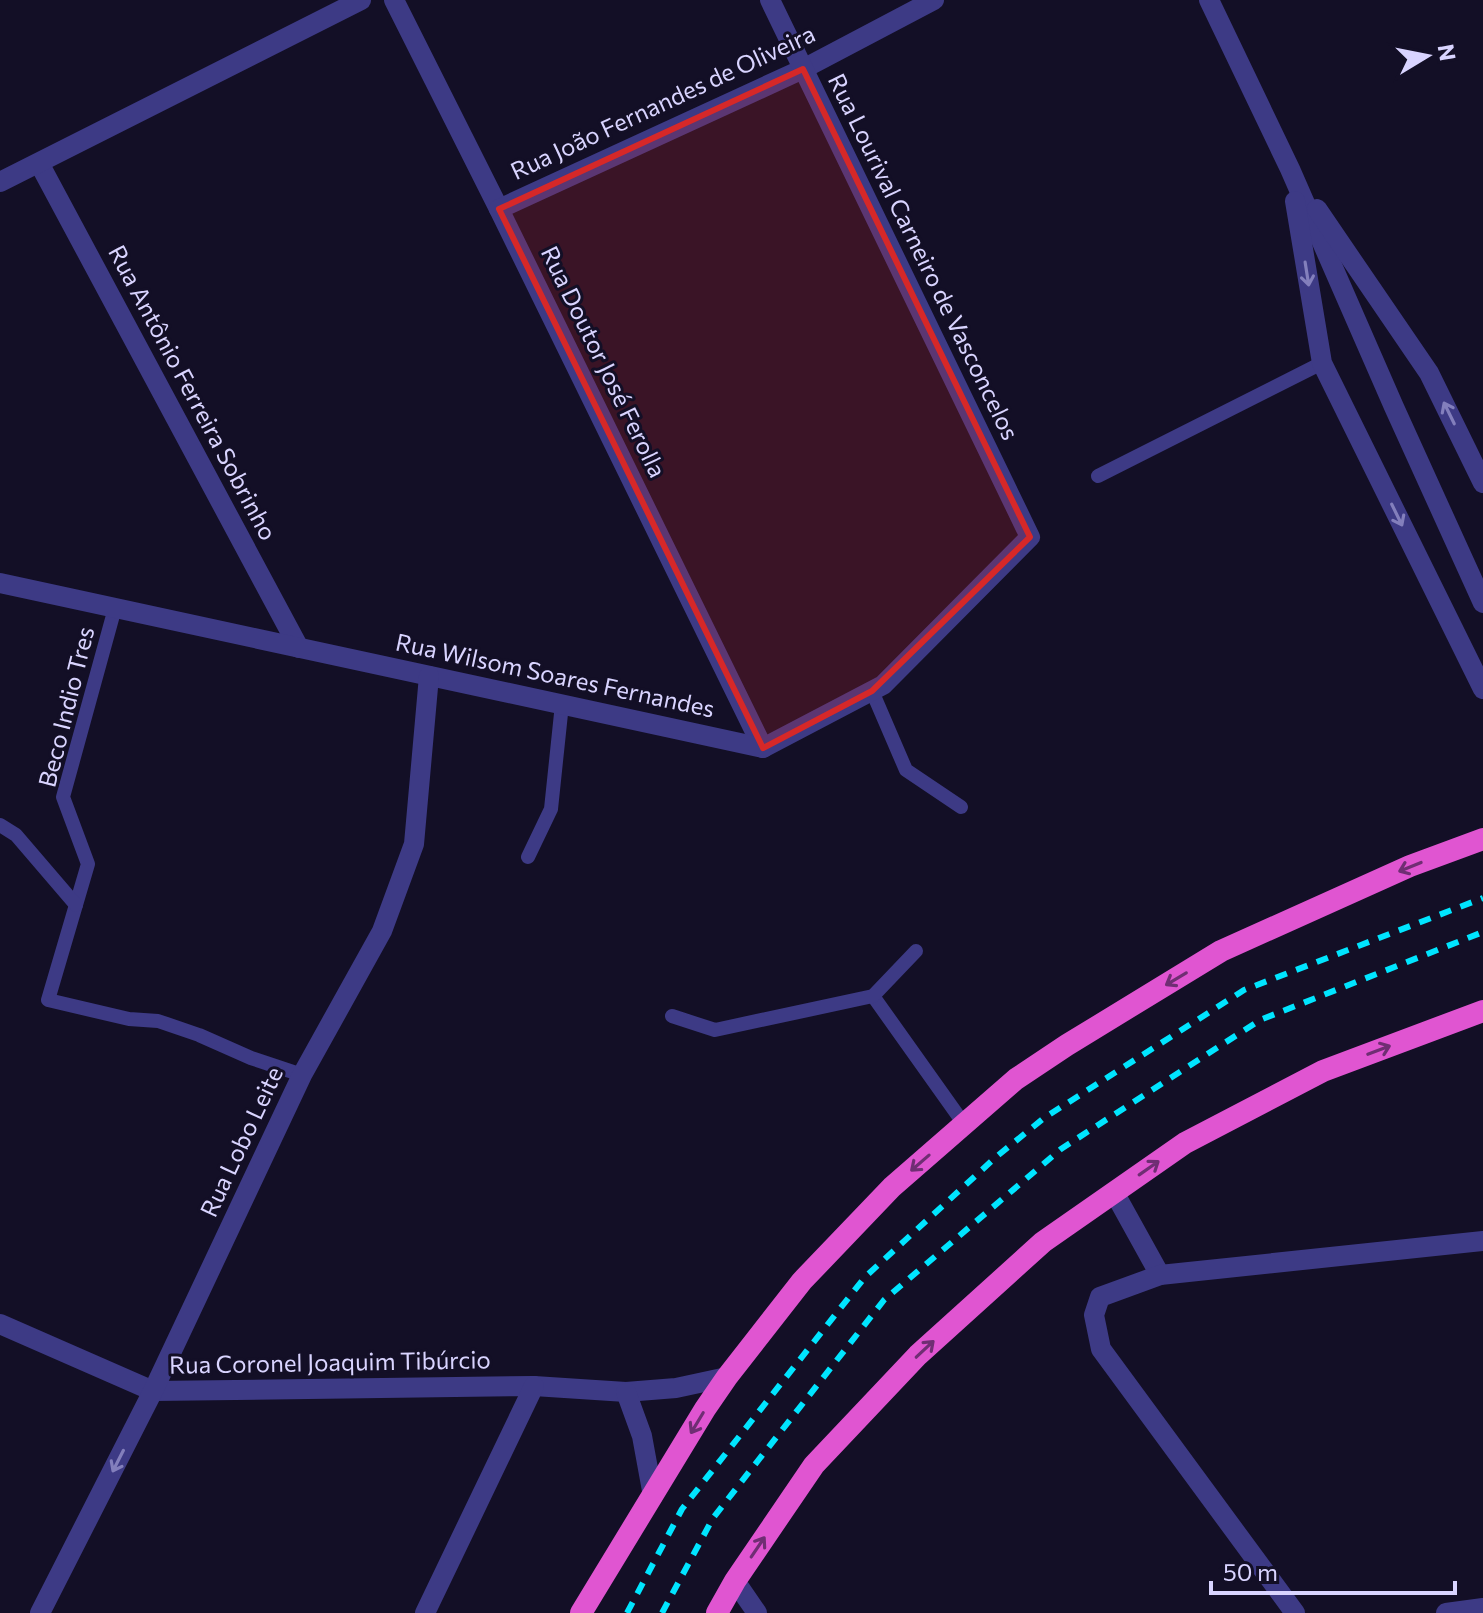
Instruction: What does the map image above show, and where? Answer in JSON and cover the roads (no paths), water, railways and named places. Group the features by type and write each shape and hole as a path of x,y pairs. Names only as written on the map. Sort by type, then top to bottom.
{"highway":[{"path":"581,1613 705,1409 802,1281 892,1187 1016,1079 1221,951 1410,866 1483,839"},
{"path":"717,1613 735,1581 814,1465 918,1355 1043,1242 1185,1143 1323,1071 1483,1011"}],"street":[{"path":"0,182 361,0"},
{"name":"Rua Doutor José Ferolla","path":"394,0 763,748"},
{"name":"Rua Lourival Carneiro de Vasconcelos","path":"770,0 1030,537 883,685 872,691"},
{"name":"Rua João Fernandes de Oliveira","path":"499,209 803,69 934,0"},
{"path":"1209,0 1290,169 1483,603"},
{"name":"Rua Antônio Ferreira Sobrinho","path":"39,163 299,648"},
{"path":"1290,169 1322,363 1483,689"},
{"path":"1290,169 1429,373 1483,483"},
{"name":"Rua Wilsom Soares Fernandes","path":"0,583 763,748"},
{"name":"Rua Lobo Leite","path":"40,1613 153,1391 302,1075 382,931 414,844 429,676"},
{"path":"763,748 872,691"},
{"path":"1114,1192 1160,1275"},
{"path":"1295,1613 1101,1349 1094,1315 1100,1297 1160,1275 1483,1241"},
{"name":"Rua Coronel Joaquim Tibúrcio","path":"0,1324 153,1391 534,1386 626,1392 676,1388 727,1377"},
{"path":"425,1613 534,1386"},
{"path":"626,1392 642,1436 653,1496"},
{"path":"735,1581 757,1613"},
{"path":"1446,1613 1483,1608"}],"lane":[{"path":"1098,476 1322,363"},
{"name":"Beco Indio Tres","path":"115,608 63,797 88,864 48,1000 129,1019 158,1021 302,1075"},
{"path":"872,691 906,770 961,807"},
{"path":"528,857 551,809 562,704"},
{"path":"0,825 16,835 76,905"},
{"path":"672,1016 715,1030 873,996 916,951"},
{"path":"873,996 964,1124"}],"railway":[{"path":"627,1613 682,1509 865,1277 996,1157 1044,1118 1244,990 1483,898"},
{"path":"662,1613 713,1518 884,1300 1061,1149 1260,1020 1483,932"}]}
